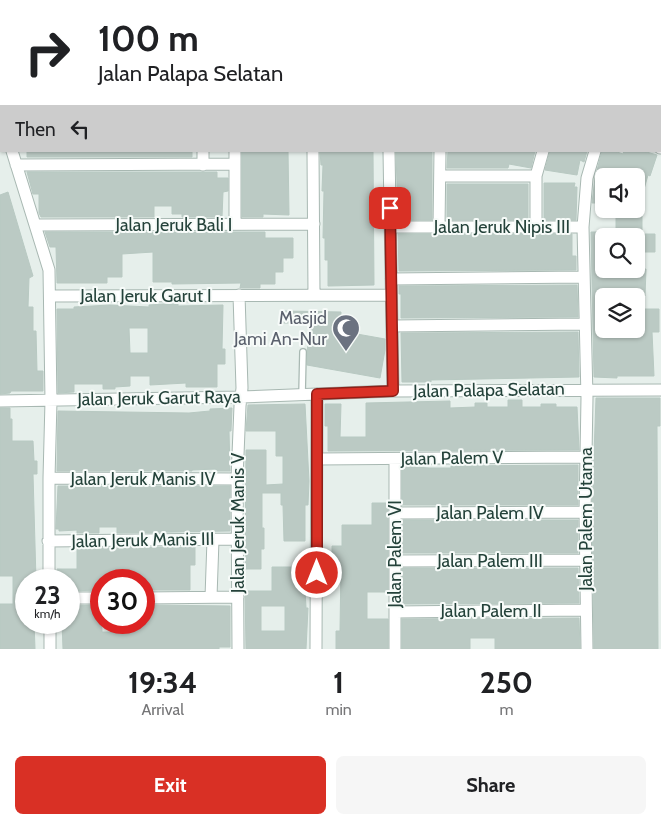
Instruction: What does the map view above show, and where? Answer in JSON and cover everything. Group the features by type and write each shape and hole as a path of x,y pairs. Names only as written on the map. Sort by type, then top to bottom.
{"street":[{"path":"12,152 49,270 51,401 49,569"},
{"path":"203,152 203,165"},
{"path":"235,152 235,224"},
{"path":"313,152 314,295"},
{"path":"389,152 393,391"},
{"path":"439,227 440,152"},
{"path":"536,227 536,176 543,152"},
{"name":"Jalan Palem Utama","path":"586,649 586,389 583,227 587,178 594,152"},
{"path":"16,165 235,164"},
{"path":"440,176 536,176"},
{"name":"Jalan Jeruk Bali I","path":"35,225 314,224"},
{"name":"Jalan Jeruk Nipis III","path":"390,227 583,227"},
{"path":"391,279 584,277"},
{"name":"Jalan Jeruk Garut I","path":"50,296 391,295"},
{"name":"Jalan Jeruk Manis V","path":"238,649 237,479 242,388 239,296"},
{"path":"392,326 585,324"},
{"name":"Jalan Palapa Selatan","path":"317,394 393,391 661,390"},
{"path":"316,649 317,394"},
{"name":"Jalan Jeruk Garut Raya","path":"0,401 317,394"},
{"name":"Jalan Palem V","path":"317,459 586,457"},
{"name":"Jalan Palem VI","path":"394,459 395,649"},
{"name":"Jalan Jeruk Manis IV","path":"49,478 237,479"},
{"name":"Jalan Palem IV","path":"395,513 585,512"},
{"name":"Jalan Jeruk Manis III","path":"48,541 237,539"},
{"path":"211,598 213,540"},
{"name":"Jalan Palem III","path":"394,561 586,560"},
{"path":"155,598 238,598"},
{"name":"Jalan Palem II","path":"395,612 586,610"},
{"path":"50,634 50,649"}],"lane":[{"path":"302,394 303,352"}],"building":[{"path":"27,152 192,152 192,157 27,157"},
{"path":"242,152 288,152 289,215 263,214 263,217 242,217"},
{"path":"320,152 373,152 374,285 328,286 328,260 325,260 325,238 323,238 324,191 322,191 323,165 321,165"},
{"path":"396,152 432,152 432,220 398,220"},
{"path":"448,152 535,152 531,168 509,164 508,168 447,168"},
{"path":"550,152 587,152 584,162 580,160 577,175 545,170"},
{"path":"602,152 623,154 624,152 646,152 657,155 650,176 648,175 645,186 645,168 598,168"},
{"path":"27,172 217,172 217,178 228,178 228,191 223,192 222,217 182,217 182,214 172,214 172,206 154,206 154,217 41,217 39,213 39,194 33,194"},
{"path":"595,178 595,203 592,203"},
{"path":"544,183 575,183 574,187 577,187 576,220 544,220"},
{"path":"447,184 528,184 528,220 447,220"},
{"path":"8,192 33,276 29,278 28,307 33,307 37,371 43,371 43,391 11,391 10,393 0,394 0,195"},
{"path":"616,218 642,218 642,228 616,228"},
{"path":"45,232 265,232 265,238 293,238 293,258 283,258 283,272 275,272 275,284 260,284 260,288 240,288 241,283 172,284 172,282 153,282 153,252 122,254 122,277 107,277 107,283 57,283 56,247 50,247"},
{"path":"591,232 595,232 595,278 645,278 646,269 645,296 645,288 595,288 595,338 645,338 645,309 659,309 659,332 652,332 654,376 594,377"},
{"path":"398,234 572,234 572,256 576,256 576,270 399,271"},
{"path":"645,234 655,234 655,252 645,252"},
{"path":"577,285 578,317 401,318 399,286"},
{"path":"110,305 149,307 149,305 223,305 222,349 225,349 225,364 217,364 217,387 186,387 186,383 150,385 150,376 130,376 130,386 103,389 103,384 74,384 74,392 58,393 57,309","holes":["129,328 148,328 148,353 130,353"]},
{"name":"Masjid Jami An-Nur","path":"283,311 341,312 340,331 385,339 380,378 307,365 307,351 312,323 282,323"},
{"path":"578,332 579,377 402,382 401,333"},
{"path":"596,398 660,398 660,426 657,426 658,649 594,649 592,512"},
{"path":"508,400 522,400 522,407 541,407 541,404 556,404 556,407 577,407 579,450 328,451 328,426 325,426 325,404 341,404 340,437 366,437 366,403 450,401 450,408 475,407 475,403 487,403 487,407 508,407"},
{"path":"305,404 309,481 308,505 305,505 305,541 284,541 281,493 262,493 264,549 261,549 261,569 245,569 246,450 266,450 266,485 283,484 283,456 276,456 276,431 246,431 248,405"},
{"path":"0,408 10,408 12,441 33,441 34,461 37,461 37,474 33,474 36,569 15,569 15,634 34,634 35,649 0,649 0,604 13,604 13,576 0,576"},
{"path":"232,408 231,431 229,431 230,471 216,471 216,469 192,471 57,471 58,411 189,413 210,411 210,409"},
{"path":"578,465 578,505 402,505 402,466 451,468 451,466"},
{"path":"58,486 230,486 230,531 117,533 117,527 99,527 99,533 77,533 77,530 59,531 59,529 56,529"},
{"path":"372,503 388,503 388,592 367,592 367,619 388,619 388,649 336,649 336,631 340,631 341,566 332,566 332,546 342,546 342,525 372,525"},
{"path":"402,520 578,520 578,553 402,553"},
{"path":"195,547 195,565 190,565 190,590 155,590 155,569 90,569 90,590 80,591 80,569 77,569 77,548"},
{"path":"272,567 306,567 307,588 305,588 306,608 308,608 306,649 246,649 245,591 272,591","holes":["261,606 285,606 285,631 261,631"]},
{"path":"402,568 578,568 579,603 402,604"},
{"path":"90,605 90,634 155,634 155,605 230,606 230,647 219,647 219,649 63,649 62,634 80,634 80,606"},
{"path":"579,618 580,649 495,649 495,638 470,638 470,649 402,649 402,619"}],"place":[{"name":"Masjid Jami An-Nur","path":"346,352"}],"route":[{"path":"317,573 317,394 393,391 390,208"}]}
